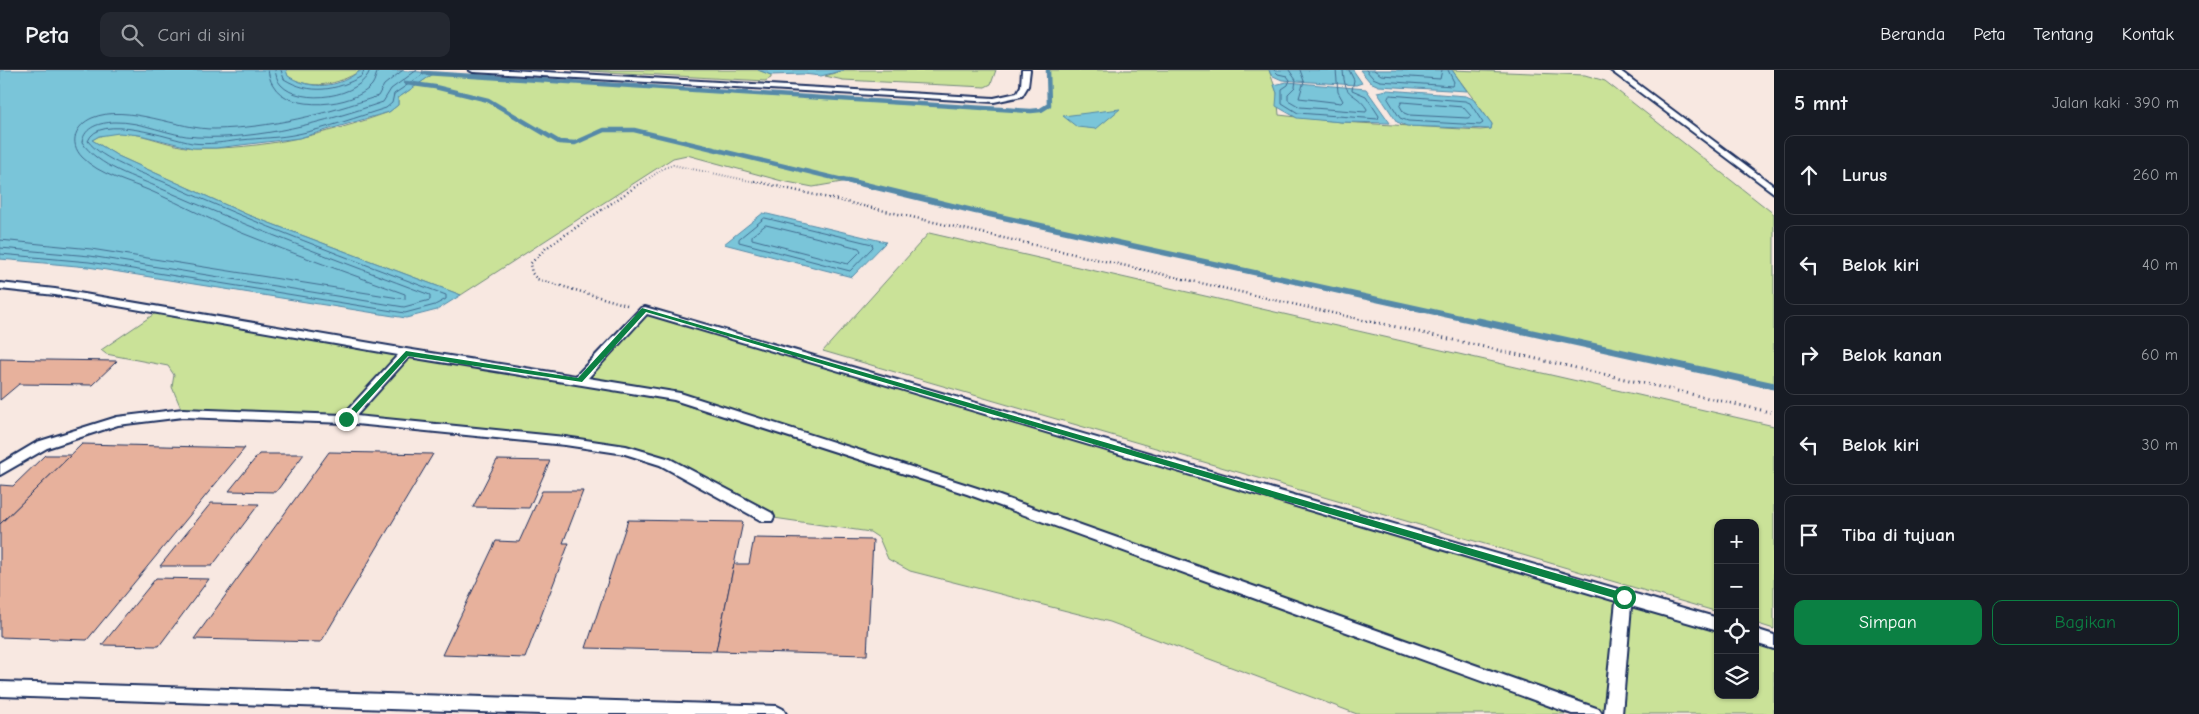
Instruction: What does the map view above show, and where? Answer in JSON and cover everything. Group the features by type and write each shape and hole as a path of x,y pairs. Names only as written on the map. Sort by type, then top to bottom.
{"lane":[{"path":"473,70 994,100 1019,95 1026,86 1026,70"},
{"path":"1614,70 1774,190"},
{"path":"0,286 55,292 406,353 676,396 972,491 1593,714"},
{"path":"580,381 645,310 1714,624"},
{"path":"346,419 406,353"},
{"path":"0,470 42,445 116,421 183,413 346,419 565,441 626,450 665,462 767,516"},
{"path":"1613,714 1624,597"},
{"path":"1759,637 1774,642"},
{"path":"0,689 778,714"}],"path":[{"path":"645,310 537,279 532,274 530,264 546,248 664,168 674,165 686,166 1774,413"}],"green space":[{"path":"286,70 360,71 333,83 315,85 296,81 287,76"},
{"path":"572,70 758,70 771,75 771,78 765,81"},
{"path":"844,70 996,70 991,84 985,87 843,80 825,76"},
{"path":"1048,70 1269,70 1277,93 1279,115 1341,122 1480,130 1491,129 1492,124 1452,70 1585,75 1605,81 1774,214 1774,386 974,211 848,181 813,187 782,181 687,155 673,158 461,295 248,215 118,156 92,140 104,135 130,133 183,147 220,148 294,139 318,134 389,112 398,105 398,98 433,74 1031,111 1041,110 1049,105"},
{"path":"929,233 1774,426 1774,629 1759,624 1759,519 1714,519 1714,611 823,351"},
{"path":"160,310 579,381 645,310 1714,624 1714,699 1759,699 1759,637 1774,642 1774,714 1357,714 1110,622 910,571 888,559 879,538 870,532 767,517 665,462 626,450 346,419 183,413 172,387 174,375 168,366 106,354 101,350"}],"water":[{"path":"0,70 286,70 288,76 295,80 317,85 340,82 364,70 408,71 433,74 398,98 398,105 389,112 299,138 216,148 193,148 140,135 119,133 99,136 92,140 118,156 248,215 461,295 437,310 406,318 88,267 0,259"},
{"path":"758,70 844,70 821,76 803,74 771,75"},
{"path":"1269,70 1353,70 1362,83 1356,85 1282,80 1271,75"},
{"path":"1360,70 1452,70 1467,91 1379,86 1370,82"},
{"path":"1287,82 1366,89 1390,123 1341,122 1297,118 1276,106 1277,93 1274,85"},
{"path":"1387,90 1466,96 1473,99 1492,124 1491,129 1407,126 1397,122 1377,92"},
{"path":"1120,109 1096,129 1077,127 1063,116"},
{"path":"763,213 886,242 852,277 724,244"}],"building":[{"path":"0,359 117,361 92,385 19,384 0,400"},
{"path":"82,444 245,448 87,640 0,637 0,524"},
{"path":"329,452 433,454 321,642 194,639"},
{"path":"259,454 304,454 276,492 229,491"},
{"path":"45,455 71,455 0,524 0,485 13,486"},
{"path":"497,460 550,461 529,508 473,507"},
{"path":"542,491 583,491 563,543 569,543 525,658 442,655 496,541 519,542"},
{"path":"211,503 259,504 212,566 160,566"},
{"path":"628,520 743,522 716,651 586,648"},
{"path":"754,538 873,540 867,655 716,651 734,564 749,564"},
{"path":"156,578 209,579 159,646 102,645"}],"waterway":[{"path":"425,73 1031,111 1041,110 1049,105 1048,70"},
{"path":"406,83 435,87 488,100 559,142 575,143 604,130 634,130 855,183"},
{"path":"850,181 974,211 1484,323"},
{"path":"1478,321 1774,386"}],"route":[{"path":"346,419 406,353 580,381 645,310 1624,597"}]}
